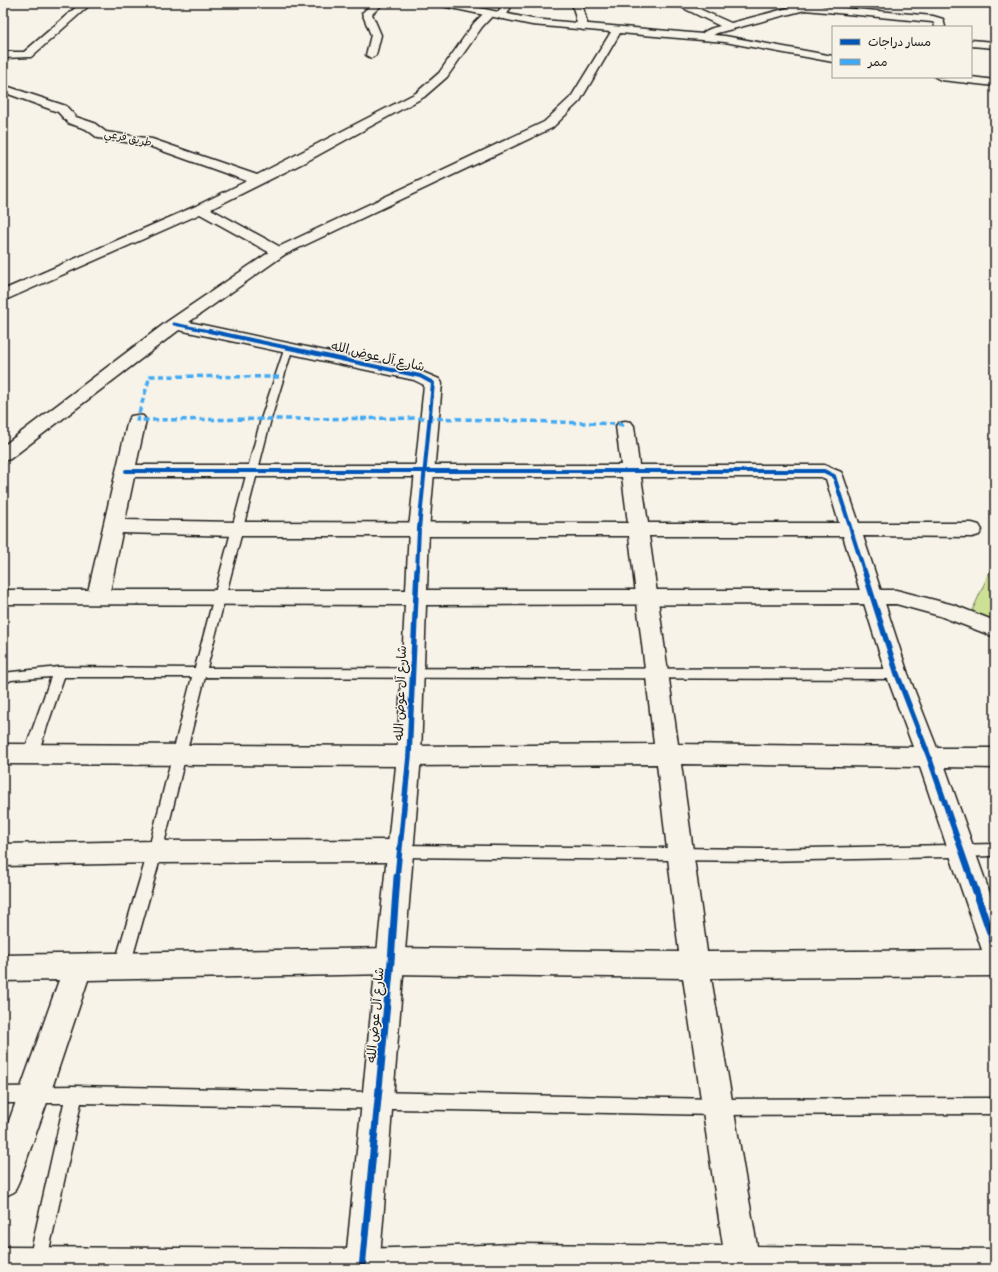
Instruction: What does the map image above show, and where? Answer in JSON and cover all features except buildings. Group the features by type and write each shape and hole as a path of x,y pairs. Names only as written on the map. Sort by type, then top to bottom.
{"street":[{"path":"3,55 27,54 87,3"},
{"path":"371,55 376,35 367,13 379,3"},
{"path":"442,3 495,15 583,27 704,37 786,49 832,59"},
{"path":"3,296 201,209 426,90 453,63 478,25 495,15 508,3"},
{"path":"577,3 583,27"},
{"path":"678,3 730,26"},
{"path":"704,37 713,31 730,26 820,3"},
{"path":"803,7 933,19 939,21 940,26"},
{"path":"3,455 95,383 174,324 279,252 517,141 555,120 576,98 617,30"},
{"path":"972,43 995,45"},
{"path":"949,78 995,84"},
{"name":"طريق فرعي","path":"3,88 62,109 72,120 90,126 102,135 148,142 258,180"},
{"path":"201,209 279,252"},
{"name":"شارع آل عوض الله","path":"174,324 289,347 430,380 433,383 419,529 409,756 399,851 391,961 362,1267"},
{"path":"98,596 137,420"},
{"path":"625,426 682,853 695,965 744,1266"},
{"path":"126,471 254,470 424,472 824,470 834,476 898,674 995,947"},
{"path":"114,526 237,529 972,530"},
{"path":"3,597 896,597 924,603 995,629"},
{"path":"3,754 409,756 669,754 995,758"},
{"path":"3,855 155,852 399,851"},
{"path":"3,968 391,961 695,965 995,963"},
{"path":"3,1180 35,1094 78,966"},
{"path":"3,1264 37,1267 362,1267 516,1261 744,1266 995,1266"}],"lane":[{"path":"122,966 155,852 201,673 218,598 254,470 266,419 289,347"},
{"path":"3,680 8,676 59,672 898,674"},
{"path":"31,753 59,672"},
{"path":"399,851 764,854 995,850"},
{"path":"37,1267 74,1094"},
{"path":"3,1095 74,1094 378,1099 718,1107 995,1106"}],"green space":[{"path":"995,560 995,630 968,620"}],"marked path":[{"path":"279,377 150,376 137,420 429,418 619,424 625,426"}],"cycle path":[{"path":"174,324 289,347 420,376 433,383 419,529 409,756 399,851 391,961 362,1269"},
{"path":"126,471 824,471 834,476 897,674 929,757 995,947"}]}
